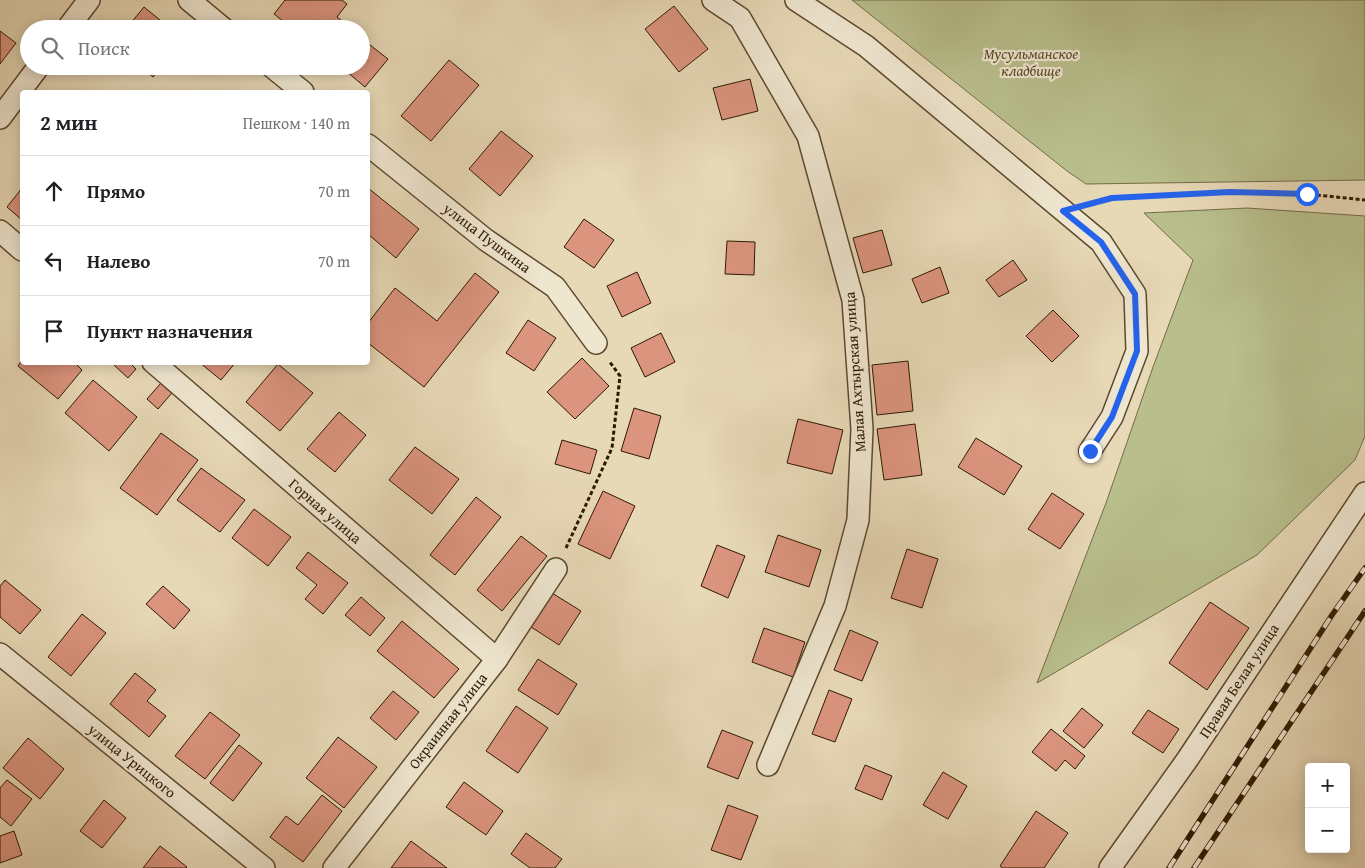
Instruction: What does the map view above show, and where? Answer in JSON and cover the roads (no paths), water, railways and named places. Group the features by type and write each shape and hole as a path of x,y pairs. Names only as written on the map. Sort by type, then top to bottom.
{"street":[{"path":"74,20 89,0"},
{"path":"189,0 213,20"},
{"name":"Малая Ахтырская улица","path":"712,0 740,18 808,136 853,300 854,310 862,429 858,520 835,606 768,765"},
{"path":"796,0 866,46 1101,242 1135,294 1137,351 1112,417 1090,451"},
{"path":"21,90 32,75"},
{"path":"282,75 301,90"},
{"path":"0,118 20,91"},
{"name":"улица Пушкина","path":"370,147 486,240 555,287 596,343"},
{"path":"0,231 20,248"},
{"name":"Горная улица","path":"156,365 497,660"},
{"name":"Правая Белая улица","path":"1110,868 1187,760 1365,493"},
{"name":"Окраинная улица","path":"334,868 497,660 556,569"},
{"name":"улица Урицкого","path":"0,654 264,868"}],"railway":[{"path":"1169,868 1332,615 1365,568"},
{"path":"1194,868 1365,611"}],"park label":[{"name":"Мусульманское кладбище","path":"1031,62"}]}
